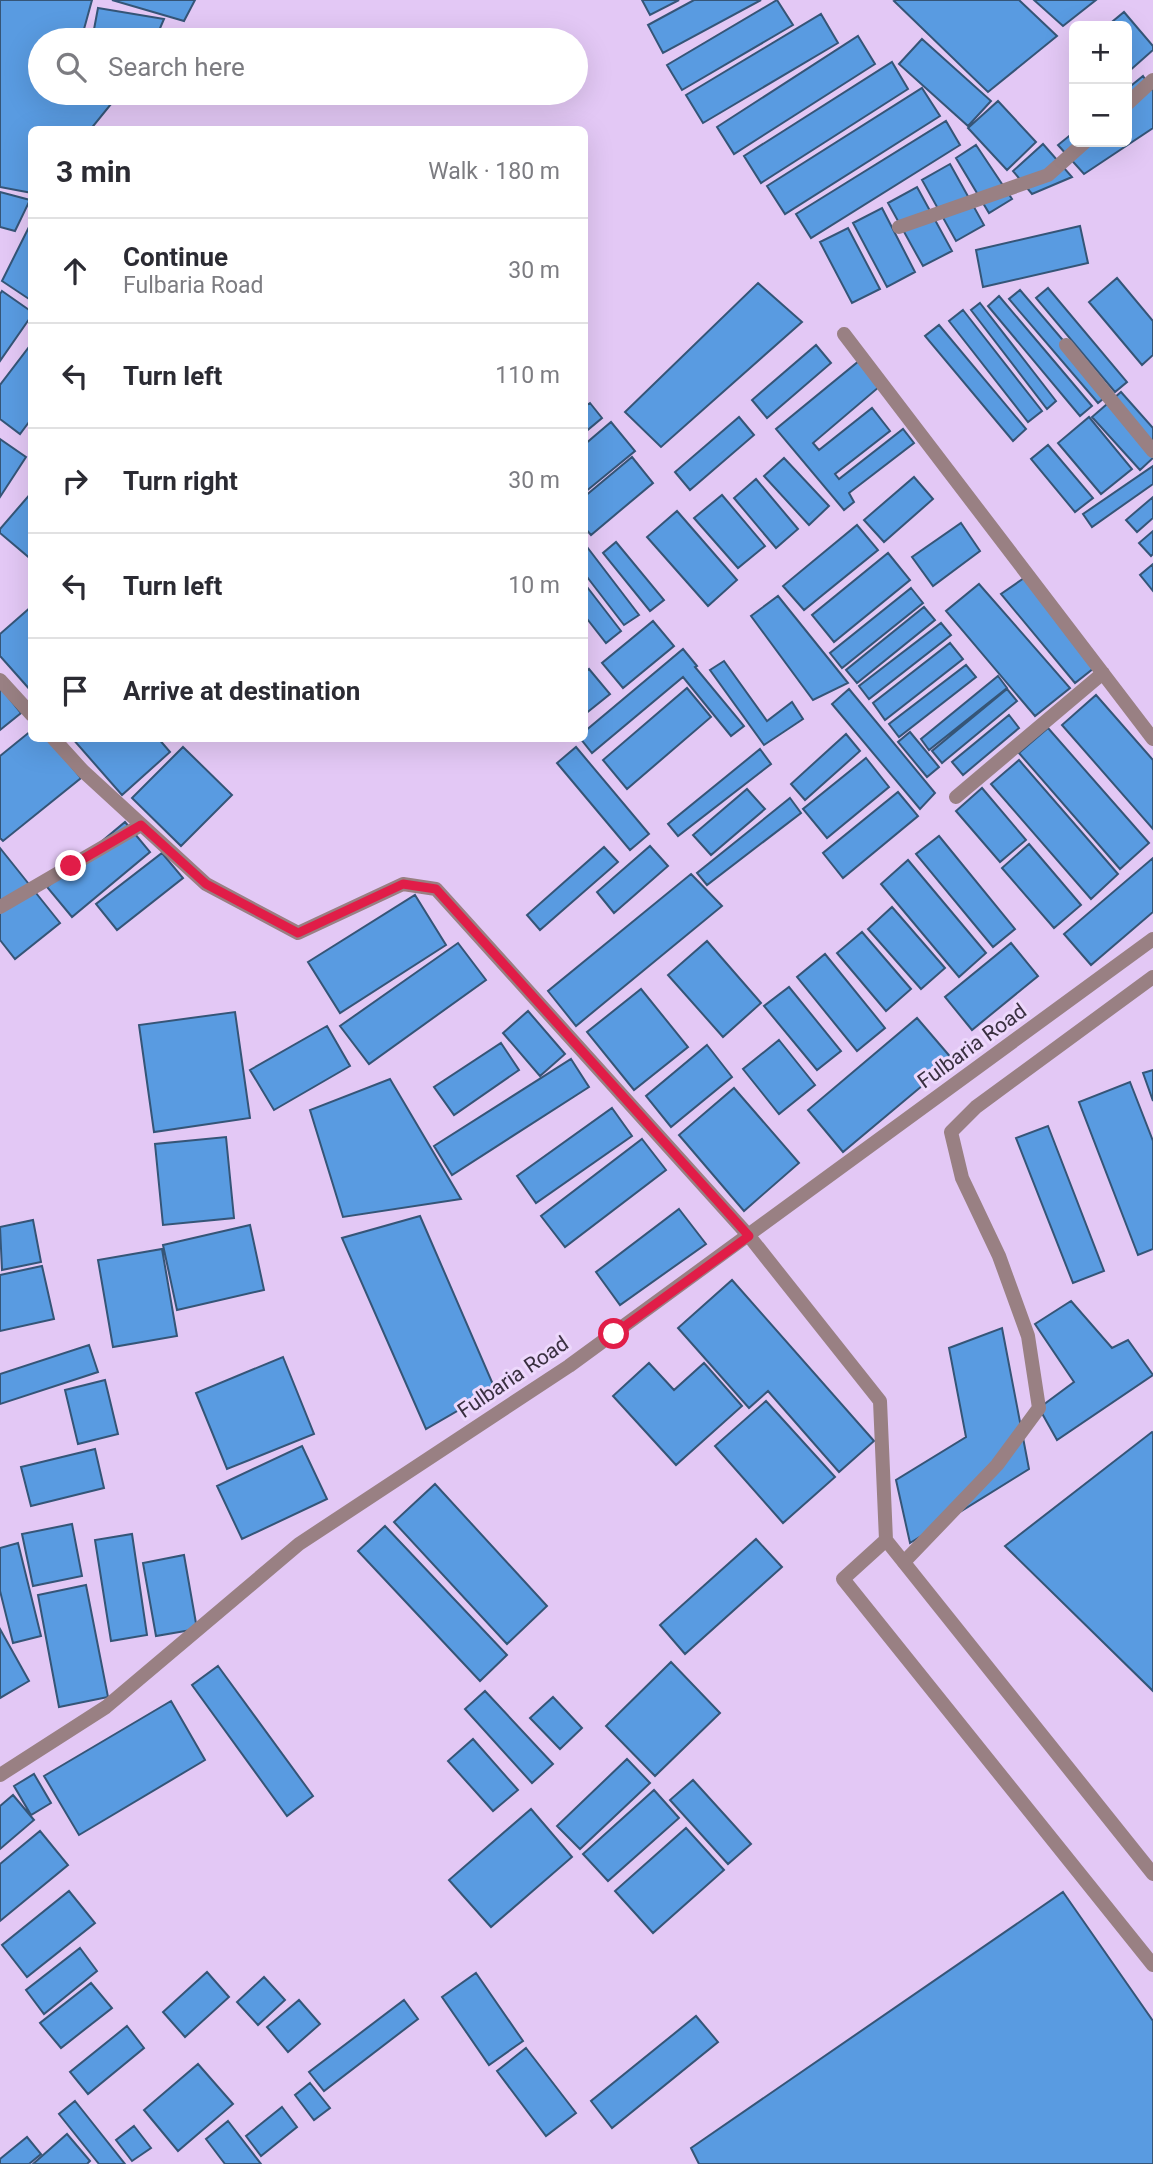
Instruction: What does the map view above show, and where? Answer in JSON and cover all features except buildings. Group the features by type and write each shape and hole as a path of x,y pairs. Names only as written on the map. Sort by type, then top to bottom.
{"street":[{"path":"1132,99 1153,80"},
{"path":"899,227 1048,175 1079,147"},
{"path":"844,334 1153,739"},
{"path":"1066,345 1153,451"},
{"path":"956,797 1103,673"},
{"path":"0,680 28,711"},
{"path":"57,742 83,771 206,884 298,933 403,884 436,889 749,1236 880,1401 886,1539 1153,1874"},
{"path":"0,907 141,825"},
{"name":"Fulbaria Road","path":"0,1775 106,1707 299,1544 569,1366 1153,939"},
{"path":"904,1562 998,1465 1039,1408 1028,1336 999,1256 962,1178 951,1132 976,1107 1153,977"},
{"path":"886,1539 843,1579 1153,1965"}],"route":[{"path":"71,866 141,825 206,884 298,933 403,884 436,889 749,1236 614,1334"}]}
